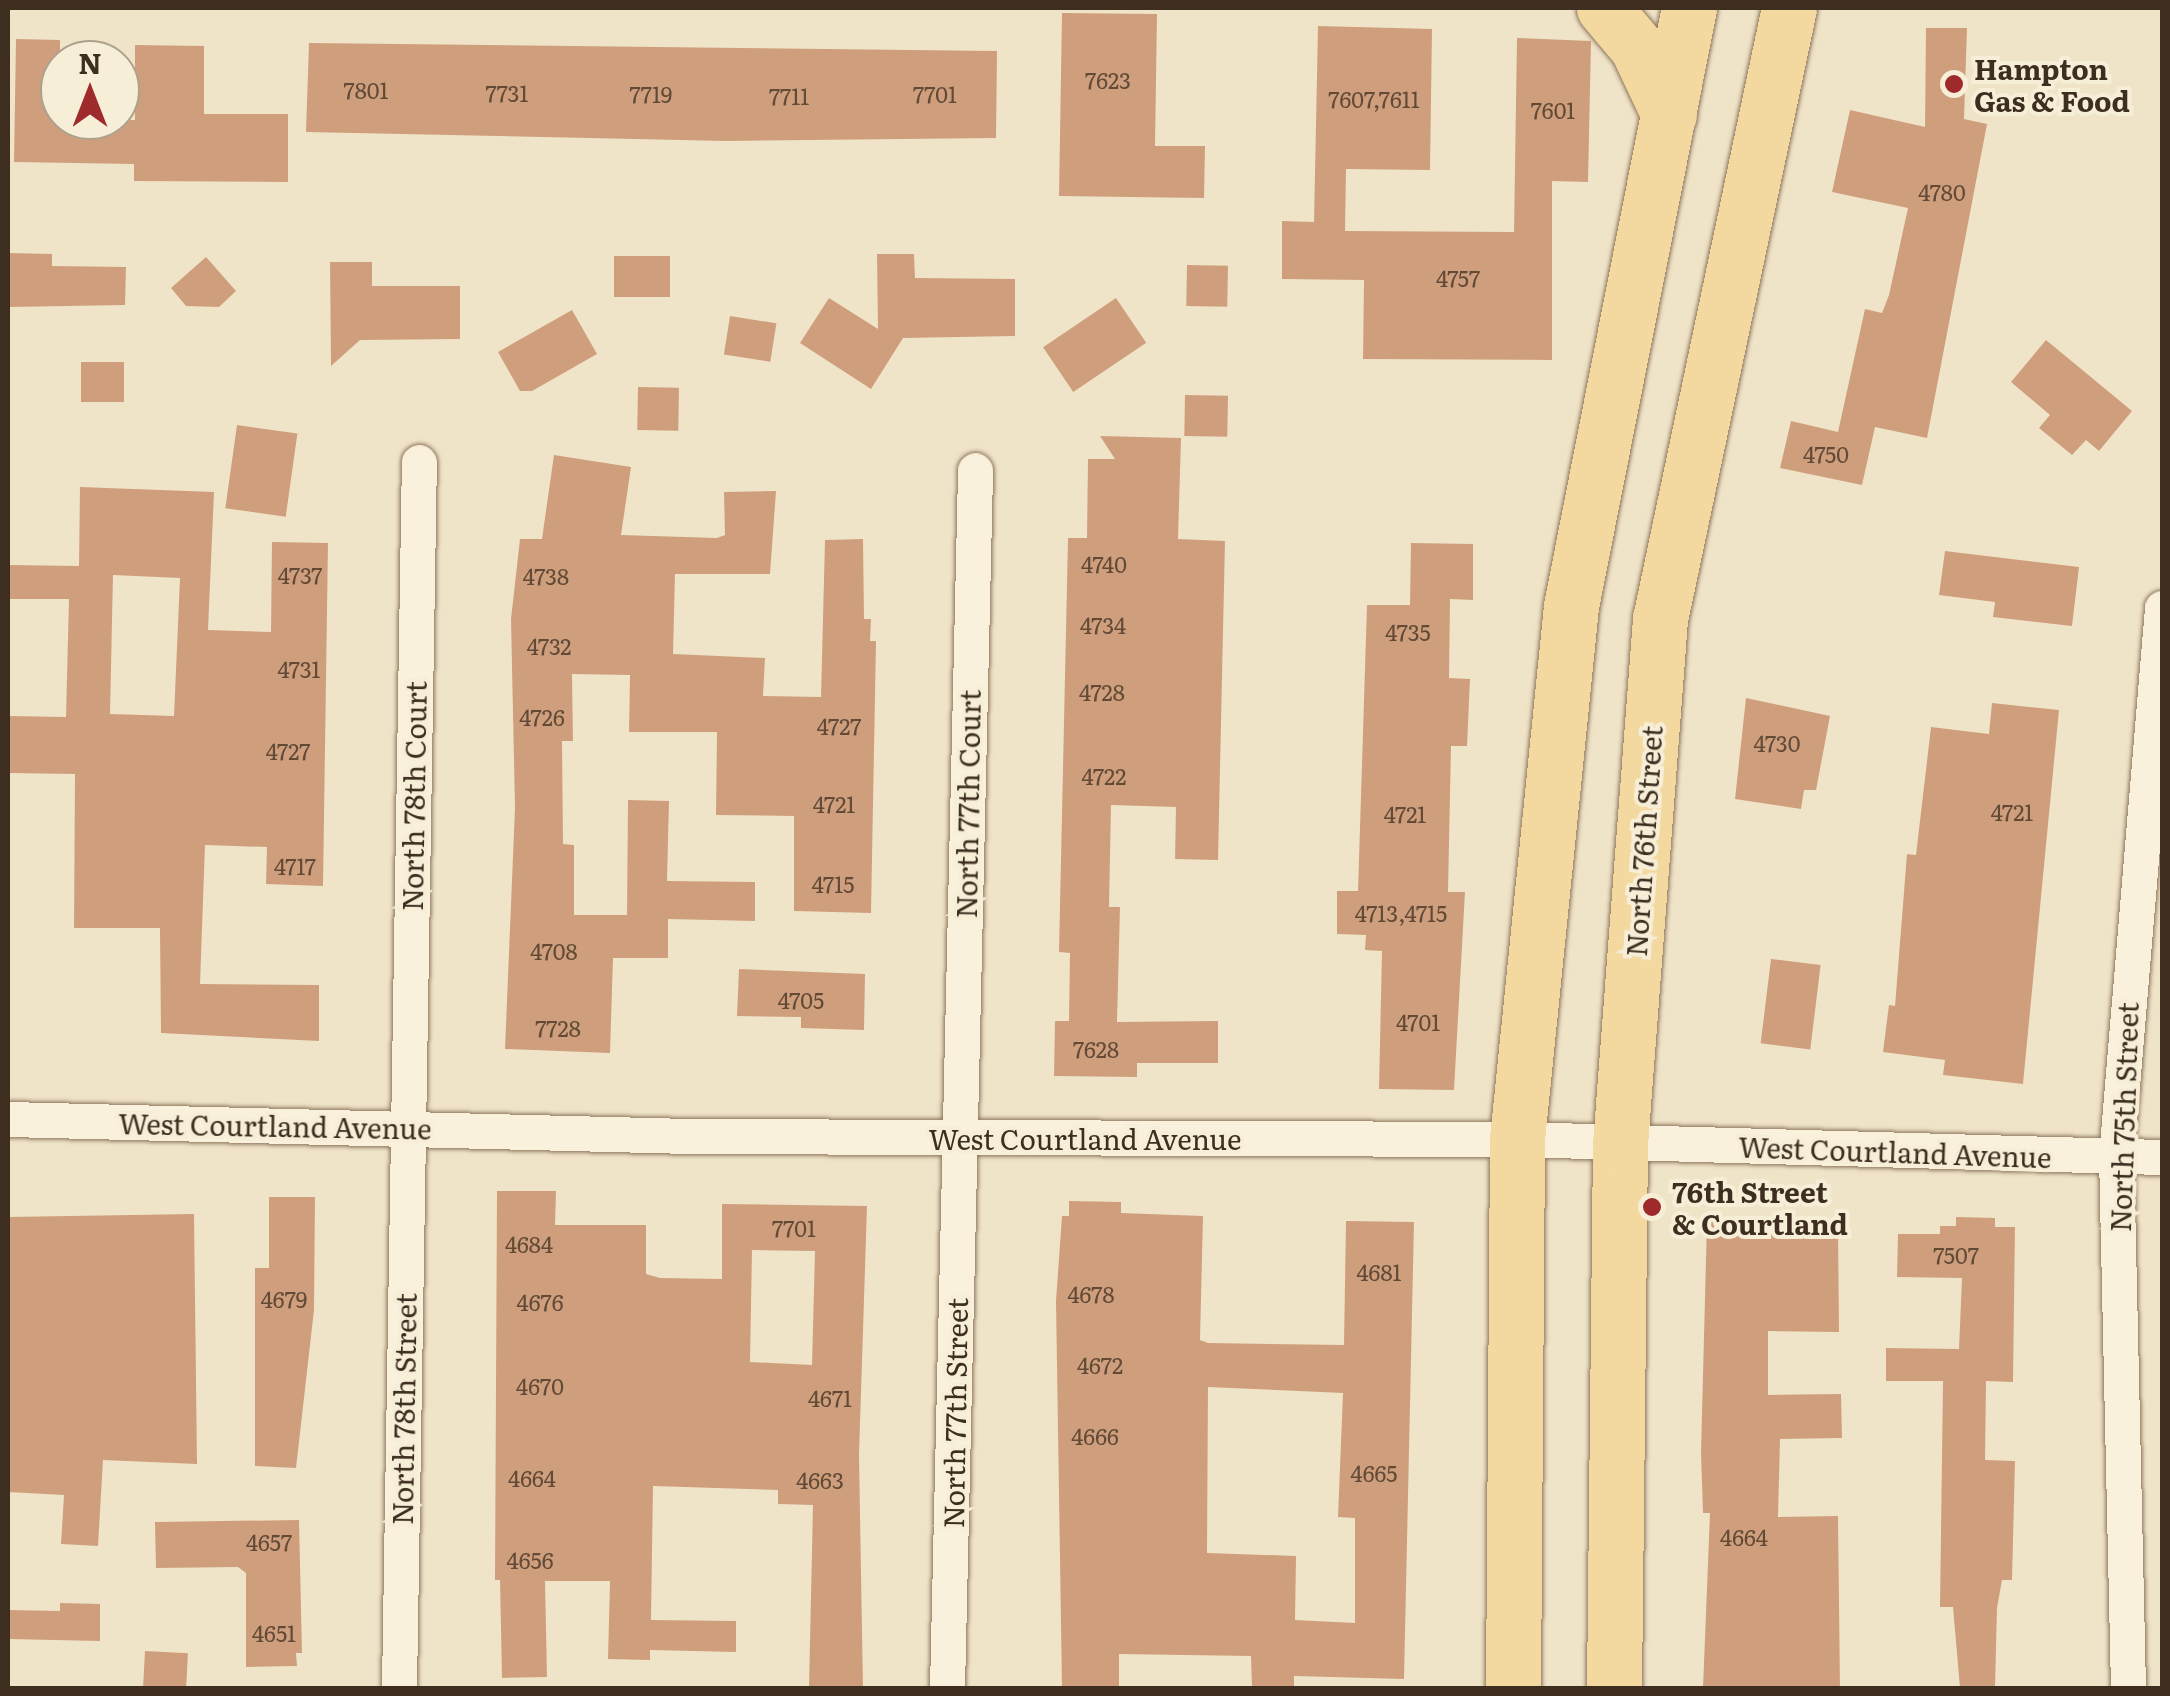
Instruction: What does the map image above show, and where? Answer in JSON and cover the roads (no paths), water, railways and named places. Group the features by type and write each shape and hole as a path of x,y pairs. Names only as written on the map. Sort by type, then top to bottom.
{"main road":[{"path":"1604,8 1654,74 1668,116"},
{"path":"1513,1688 1517,1139 1570,606 1689,8"},
{"name":"North 76th Street","path":"1614,1688 1620,1144 1660,619 1789,8"}],"street":[{"name":"North 78th Court","path":"407,1129 419,462"},
{"name":"North 77th Court","path":"960,1138 975,470"},
{"name":"North 75th Street","path":"2128,1688 2116,1157 2162,608"},
{"name":"West Courtland Avenue","path":"8,1119 960,1138 1517,1139 2162,1157"},
{"name":"North 78th Street","path":"398,1688 407,1129"},
{"name":"North 77th Street","path":"947,1688 960,1138"}],"place":[{"name":"Hampton Gas & Food","path":"1954,84"},
{"name":"76th Street & Courtland","path":"1652,1207"}]}
